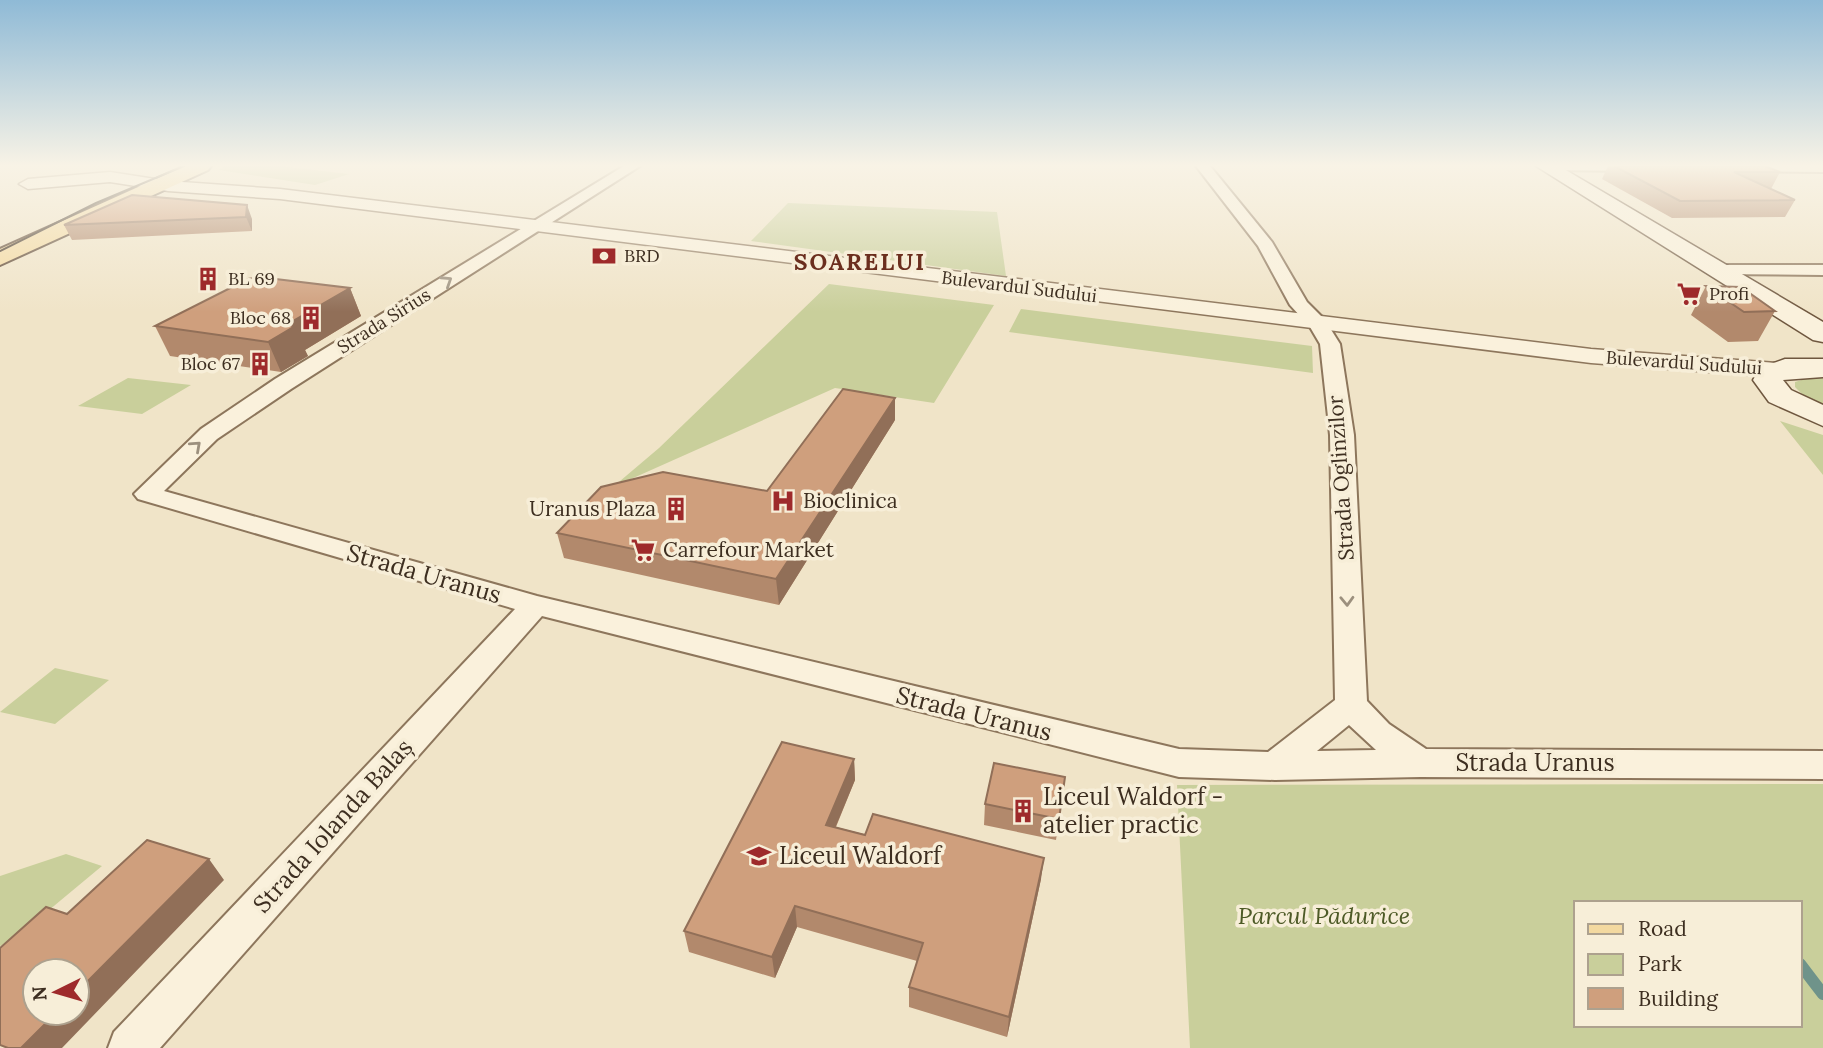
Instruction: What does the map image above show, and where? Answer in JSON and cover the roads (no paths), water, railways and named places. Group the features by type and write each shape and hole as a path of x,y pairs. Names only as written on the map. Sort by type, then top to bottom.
{"main road":[{"path":"0,239 50,215"},
{"path":"0,258 80,215"},
{"path":"1627,215 1797,321 1823,334"},
{"path":"1797,321 1790,326 1797,343 1794,375 1823,417"}],"street":[{"name":"Bulevardul Sudului","path":"445,215 1591,356 1612,364 1794,375"},
{"name":"Strada Sirius","path":"147,494 209,434 283,384 551,215"},
{"name":"Strada Oglinzilor","path":"1242,215 1266,245 1300,306 1318,324 1330,344 1342,435 1350,705"},
{"path":"1718,270 1823,270"},
{"name":"Strada Uranus","path":"147,494 536,605 1179,763 1275,766 1420,763 1823,765"},
{"name":"Strada Iolanda Balaș","path":"130,1048 536,605"},
{"path":"1275,766 1350,705 1377,733 1420,763"}],"waterway":[{"path":"1802,967 1823,994"}],"tram line":[{"path":"0,251 72,215"}],"place":[{"name":"BRD","path":"604,256"},
{"name":"BL 69","path":"208,279"},
{"name":"Profi","path":"1689,294"},
{"name":"Bloc 68","path":"311,318"},
{"name":"Bloc 67","path":"260,364"},
{"name":"Bioclinica","path":"783,501"},
{"name":"Uranus Plaza","path":"676,509"},
{"name":"Carrefour Market","path":"643,550"},
{"name":"Liceul Waldorf - atelier practic","path":"1023,811"},
{"name":"Liceul Waldorf","path":"759,856"}],"district":[{"name":"SOARELUI","path":"860,262"}],"park label":[{"name":"Parcul Pădurice","path":"1324,916"}]}
